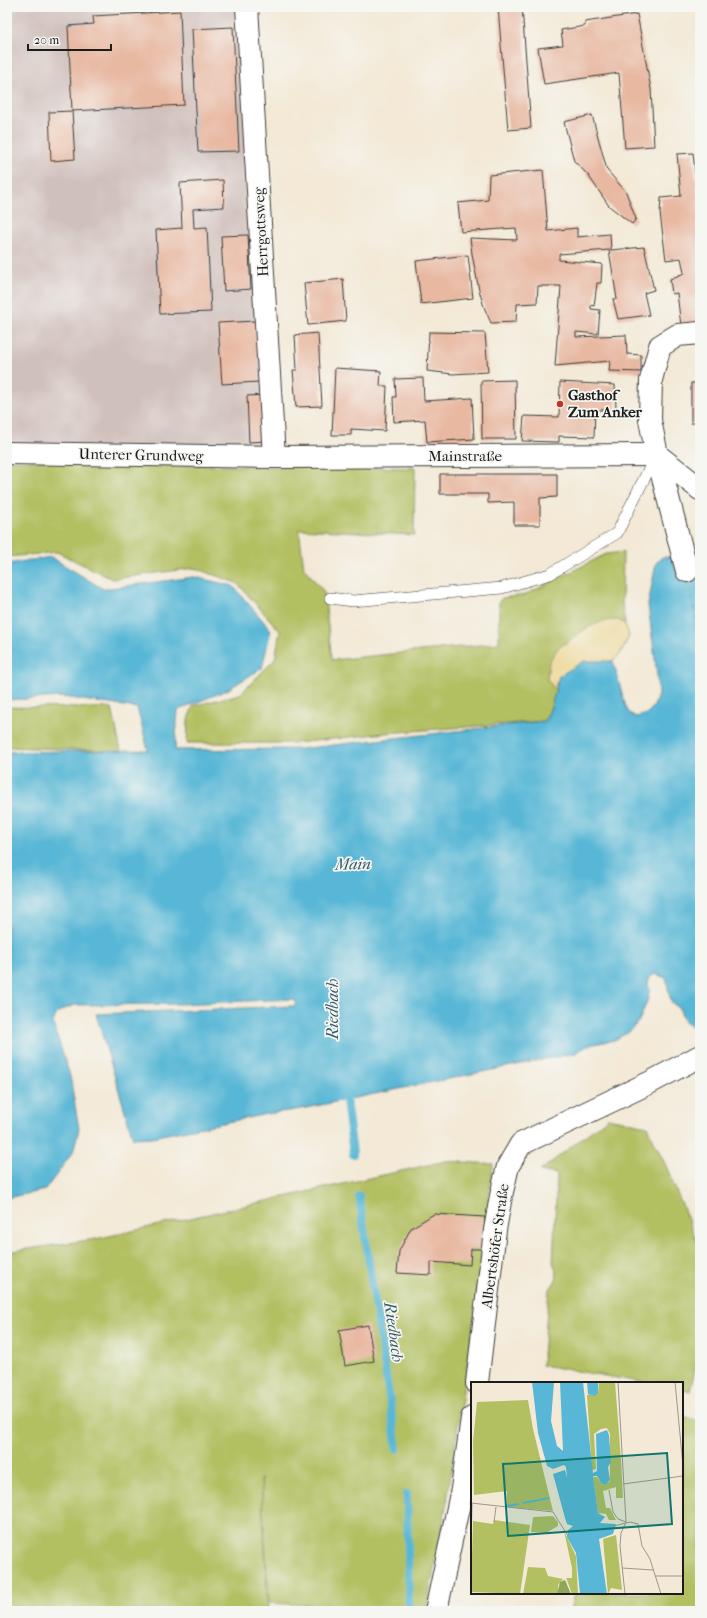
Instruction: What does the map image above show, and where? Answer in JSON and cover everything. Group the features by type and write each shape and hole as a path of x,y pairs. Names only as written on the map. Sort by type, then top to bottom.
{"street":[{"name":"Herrgottsweg","path":"247,7 274,458"},
{"path":"686,571 657,455 650,420 651,380 660,346 678,335 700,333"},
{"name":"Unterer Grundweg","path":"7,453 274,458"},
{"name":"Mainstraße","path":"274,458 657,455"},
{"path":"657,455 700,489"},
{"name":"Albertshöfer Straße","path":"477,1382 495,1230 501,1196 508,1166 521,1144 649,1083 700,1056"},
{"path":"436,1611 462,1489 471,1425"}],"lane":[{"path":"330,598 353,601 502,588 550,574 617,533 657,455"}],"shaded area":[{"path":"7,7 253,7 277,454 7,450"}],"green space":[{"path":"7,460 279,467 415,468 414,535 299,529 304,568 324,592 332,660 499,643 499,602 502,598 525,595 606,554 623,552 622,604 625,624 618,620 547,679 556,691 548,715 544,721 386,733 296,743 187,743 188,720 193,706 240,694 275,659 280,631 237,583 194,568 112,579 57,552 7,557"},
{"path":"7,707 112,708 121,751 7,747"},
{"path":"608,1118 647,1126 666,1166 700,1249 700,1348 690,1391 683,1389 683,1382 640,1382 542,1365 549,1290 557,1277 553,1263 557,1174 540,1171"},
{"path":"446,1161 493,1164 478,1290 447,1501 426,1611 269,1603 261,1478 268,1611 7,1611 7,1252 96,1239"},
{"path":"683,1416 700,1421 700,1611 570,1611 574,1594 683,1594"}],"sand":[{"path":"618,620 625,624 629,636 619,656 612,661 556,683 556,691 547,679 549,662 557,649 587,628 603,621"}],"water":[{"name":"Main","path":"51,557 103,589 194,577 233,586 271,630 262,668 227,690 178,710 175,750 299,749 544,721 552,705 559,676 584,661 613,661 629,713 636,717 647,714 654,706 658,695 657,675 648,605 656,563 662,557 671,557 677,573 687,571 700,565 700,1028 695,1029 685,1022 679,1008 671,1002 666,978 655,974 650,977 648,983 648,999 639,1021 629,1032 614,1040 589,1045 575,1053 301,1109 267,1114 152,1137 133,1138 96,1014 295,1006 296,1001 292,999 179,1004 75,1005 58,1013 53,1023 70,1076 79,1129 73,1152 45,1190 7,1198 7,752 148,750 137,708 63,697 7,700 7,564"}],"building":[{"path":"498,7 522,7 531,128 508,130"},
{"path":"180,11 184,105 72,111 68,26 94,24 93,16"},
{"path":"637,14 651,89 654,146 625,148 619,73 544,84 538,48 563,45 561,30 585,26 585,22"},
{"path":"233,27 239,151 198,152 192,29"},
{"path":"72,111 75,159 51,161 49,112"},
{"path":"592,115 607,170 626,192 636,219 632,224 609,206 588,175 574,161 564,122"},
{"path":"693,153 700,216 700,323 681,326 677,293 672,294 670,279 684,273 681,258 666,260 660,213 661,198 681,196 677,154"},
{"path":"543,170 548,231 577,228 577,237 610,234 611,250 644,247 654,290 644,293 649,315 618,319 613,299 617,299 609,250 559,254 559,260 602,264 601,283 597,283 594,306 591,305 591,309 600,310 598,334 576,332 576,337 626,335 627,354 641,355 641,372 609,371 610,361 555,366 561,286 538,286 537,303 517,304 516,322 491,323 479,290 470,238 517,240 516,228 461,232 458,203 488,200 489,175"},
{"path":"223,180 224,207 193,209 194,228 207,227 211,312 160,314 156,230 182,228 180,183"},
{"path":"248,235 251,289 224,291 221,236"},
{"path":"468,255 473,298 421,304 416,261"},
{"path":"343,279 346,321 308,325 304,283"},
{"path":"255,321 259,382 222,384 218,323"},
{"path":"429,332 485,333 488,372 453,374 427,371"},
{"path":"318,333 322,406 296,407 293,370 297,370 295,335"},
{"path":"335,368 381,371 380,386 387,386 385,431 351,429 351,435 332,435"},
{"path":"423,378 424,401 472,398 474,439 427,442 425,420 394,422 393,397 396,397 395,379"},
{"path":"515,380 516,439 482,439 481,381"},
{"path":"560,382 615,385 616,410 595,410 594,437 559,436 559,442 522,441 524,416 559,417"},
{"path":"691,383 700,383 700,423 691,423"},
{"path":"266,395 269,441 249,442 247,396"},
{"path":"440,474 557,474 557,497 540,498 540,525 514,525 514,502 488,503 488,494 440,494"},
{"path":"434,1214 485,1217 483,1249 471,1249 470,1265 431,1262 431,1275 397,1273 399,1251 411,1228"},
{"path":"368,1325 374,1361 345,1366 339,1330"}],"waterway":[{"name":"Riedbach","path":"346,1087 346,1099 353,1154"},
{"name":"Riedbach","path":"359,1196 397,1449"},
{"name":"Riedbach","path":"407,1494 409,1611"}],"ferry route":[{"path":"688,580 700,637"}],"place":[{"name":"Gasthof Zum Anker","path":"560,404"}]}
